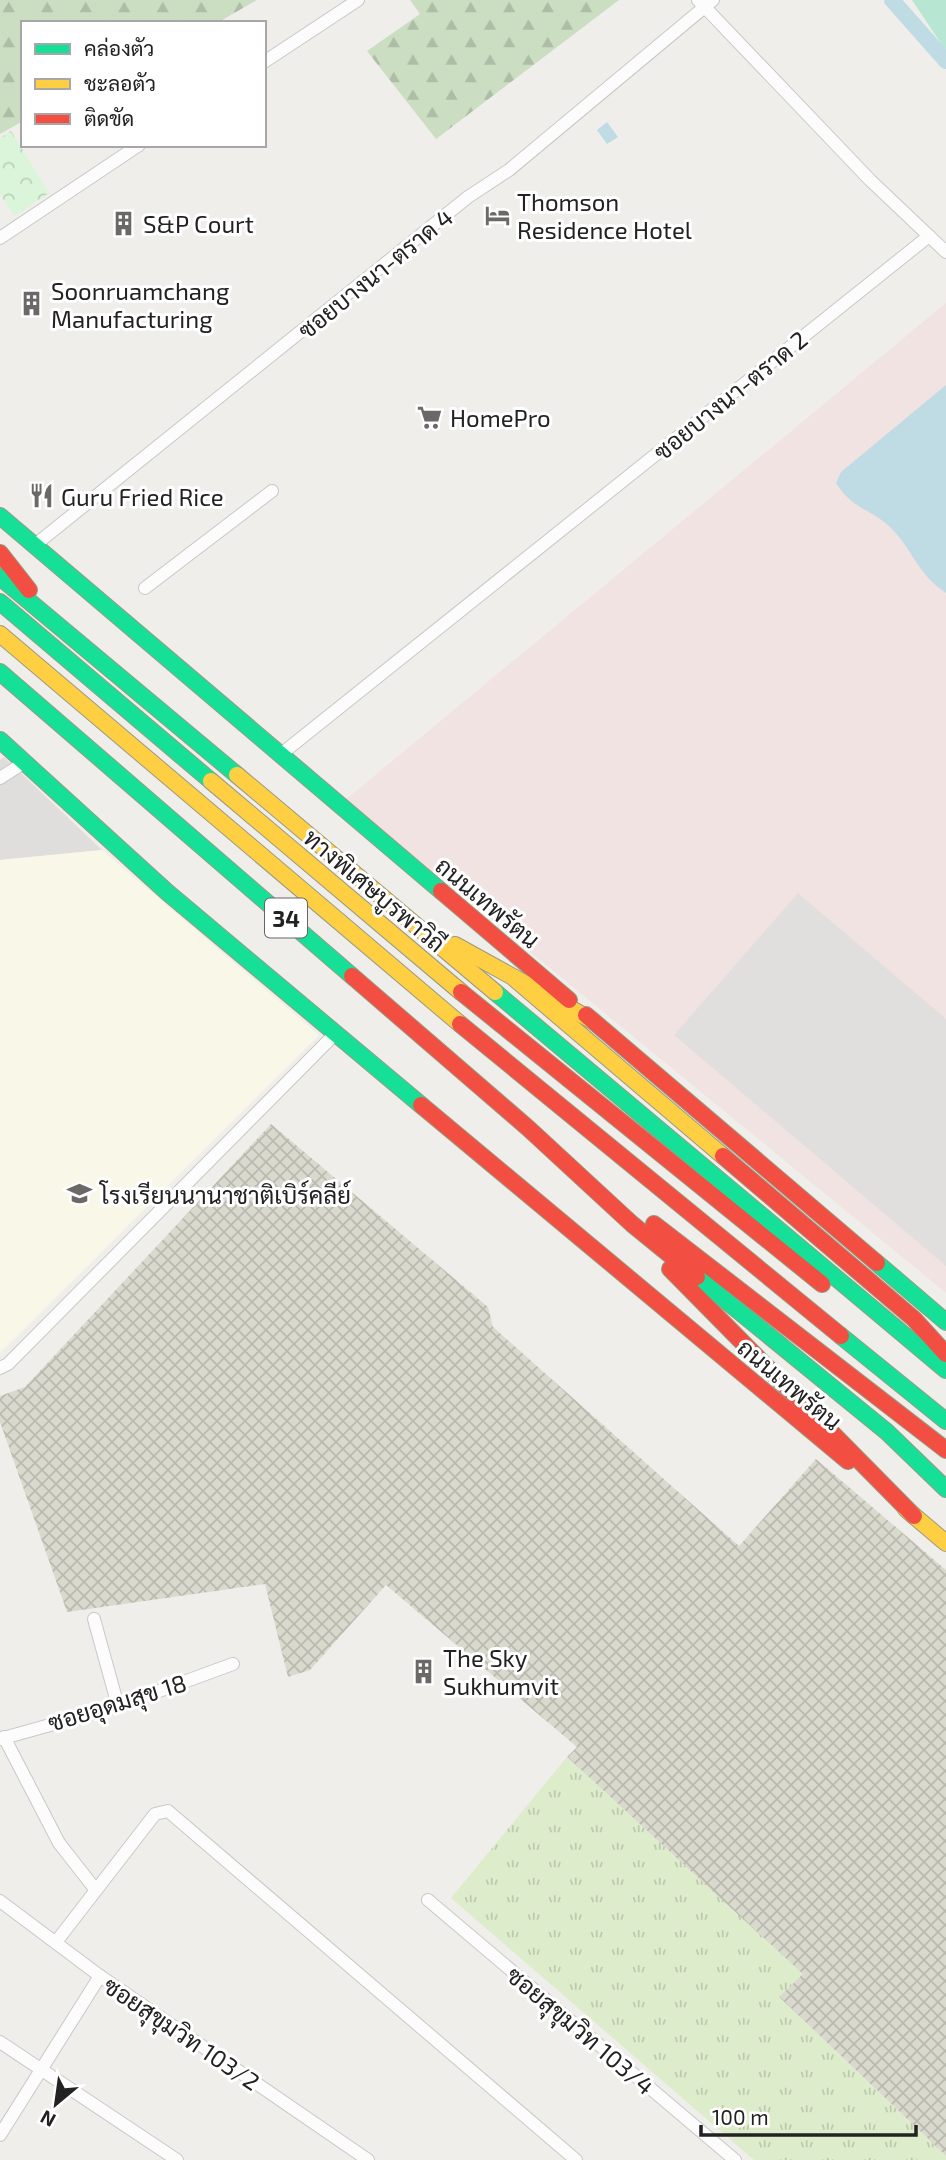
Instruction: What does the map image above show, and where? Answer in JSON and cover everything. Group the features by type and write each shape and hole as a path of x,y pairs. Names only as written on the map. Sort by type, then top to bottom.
{"main road":[{"name":"ถนนเทพรัตน","path":"0,516 946,1322"},
{"path":"0,553 53,621"},
{"path":"0,577 946,1370"},
{"name":"ทางพิเศษบูรพาวิถี","path":"0,602 484,1012 946,1385"},
{"name":"ทางพิเศษบูรพาวิถี","path":"0,634 459,1023 946,1421"},
{"name":"34","path":"0,672 528,1128"},
{"path":"0,687 44,709"},
{"name":"ถนนเทพรัตน","path":"0,740 167,892 946,1543"},
{"path":"410,920 593,1021"},
{"path":"515,979 914,1319 946,1354"},
{"path":"528,1128 632,1224 887,1432 946,1489"},
{"path":"528,1128 946,1450"},
{"path":"632,1224 710,1313 914,1516"}],"street":[{"path":"266,61 358,0"},
{"path":"705,3 870,180 946,252"},
{"name":"ซอยบางนา-ตราด 4","path":"35,545 468,197 509,170 705,3"},
{"path":"0,238 136,147"},
{"name":"ซอยบางนา-ตราด 2","path":"280,755 929,236"},
{"path":"145,588 272,491"},
{"path":"0,778 25,762"},
{"path":"0,1368 8,1364 165,1209 335,1034"},
{"path":"94,1619 118,1706"},
{"name":"ซอยอุดมสุข 18","path":"2,1738 118,1706 233,1664"},
{"path":"2,1738 59,1843 95,1889"},
{"path":"56,1942 155,1814 168,1811 576,2160"},
{"name":"ซอยสุขุมวิท 103/4","path":"428,1900 735,2160"},
{"name":"ซอยสุขุมวิท 103/2","path":"0,1901 100,1976 368,2160"},
{"path":"0,2135 5,2115 41,2070 100,1976"},
{"path":"0,2042 177,2160"}],"shaded area":[{"path":"946,303 946,1293 345,800"},
{"path":"4,757 102,850 0,860 0,760"},
{"name":"โรงเรียนนานาชาติเบิร์คลีย์","path":"102,850 319,1035 0,1353 0,860"},
{"path":"798,893 946,1019 946,1266 674,1035"},
{"path":"271,1124 488,1307 493,1327 739,1546 816,1459 946,1570 946,2156 778,1996 802,1974 567,1757 577,1747 386,1585 310,1670 288,1677 265,1584 67,1612 0,1422 0,1396 25,1387"}],"green space":[{"path":"0,0 257,0 220,21 21,21 21,122 0,134"},
{"path":"410,0 619,0 436,139 367,51 420,14"},
{"path":"912,0 946,0 946,49 944,48"},
{"path":"11,131 49,193 14,216 0,194 0,138"},
{"path":"567,1757 803,1974 779,1997 946,2156 946,2160 754,2160 451,1898"}],"water":[{"path":"607,122 618,137 607,144 597,130"},
{"path":"946,385 946,593 928,578 890,527 855,504 836,483 841,472"}],"waterway":[{"path":"892,0 946,61"}],"traffic: fast":[{"path":"0,516 441,891"},
{"path":"0,577 237,775"},
{"path":"0,602 211,781"},
{"path":"0,672 352,976"},
{"path":"0,740 167,892 421,1105"},
{"path":"495,992 946,1370"},
{"path":"877,1263 946,1322"},
{"path":"697,1277 887,1432 946,1489"},
{"path":"841,1336 946,1421"}],"traffic: slow":[{"path":"0,634 460,1024"},
{"path":"237,775 495,992"},
{"path":"211,781 461,992"},
{"path":"455,945 593,1021"},
{"path":"515,979 723,1156"},
{"path":"906,1509 946,1543"}],"traffic: jam":[{"path":"0,553 29,590"},
{"path":"441,891 569,1000"},
{"path":"352,976 528,1128 632,1224 697,1277"},
{"path":"461,992 822,1284"},
{"path":"586,1015 877,1263"},
{"path":"460,1024 841,1336"},
{"path":"421,1105 848,1461"},
{"path":"723,1156 914,1319 946,1354"},
{"path":"654,1224 946,1450"},
{"path":"670,1269 914,1516"}],"place":[{"name":"Thomson Residence Hotel","path":"497,215"},
{"name":"S&P Court","path":"123,223"},
{"name":"Soonruamchang Manufacturing","path":"31,304"},
{"name":"HomePro","path":"430,417"},
{"name":"Guru Fried Rice","path":"41,496"},
{"name":"โรงเรียนนานาชาติเบิร์คลีย์","path":"80,1194"},
{"name":"The Sky Sukhumvit","path":"423,1671"}]}
